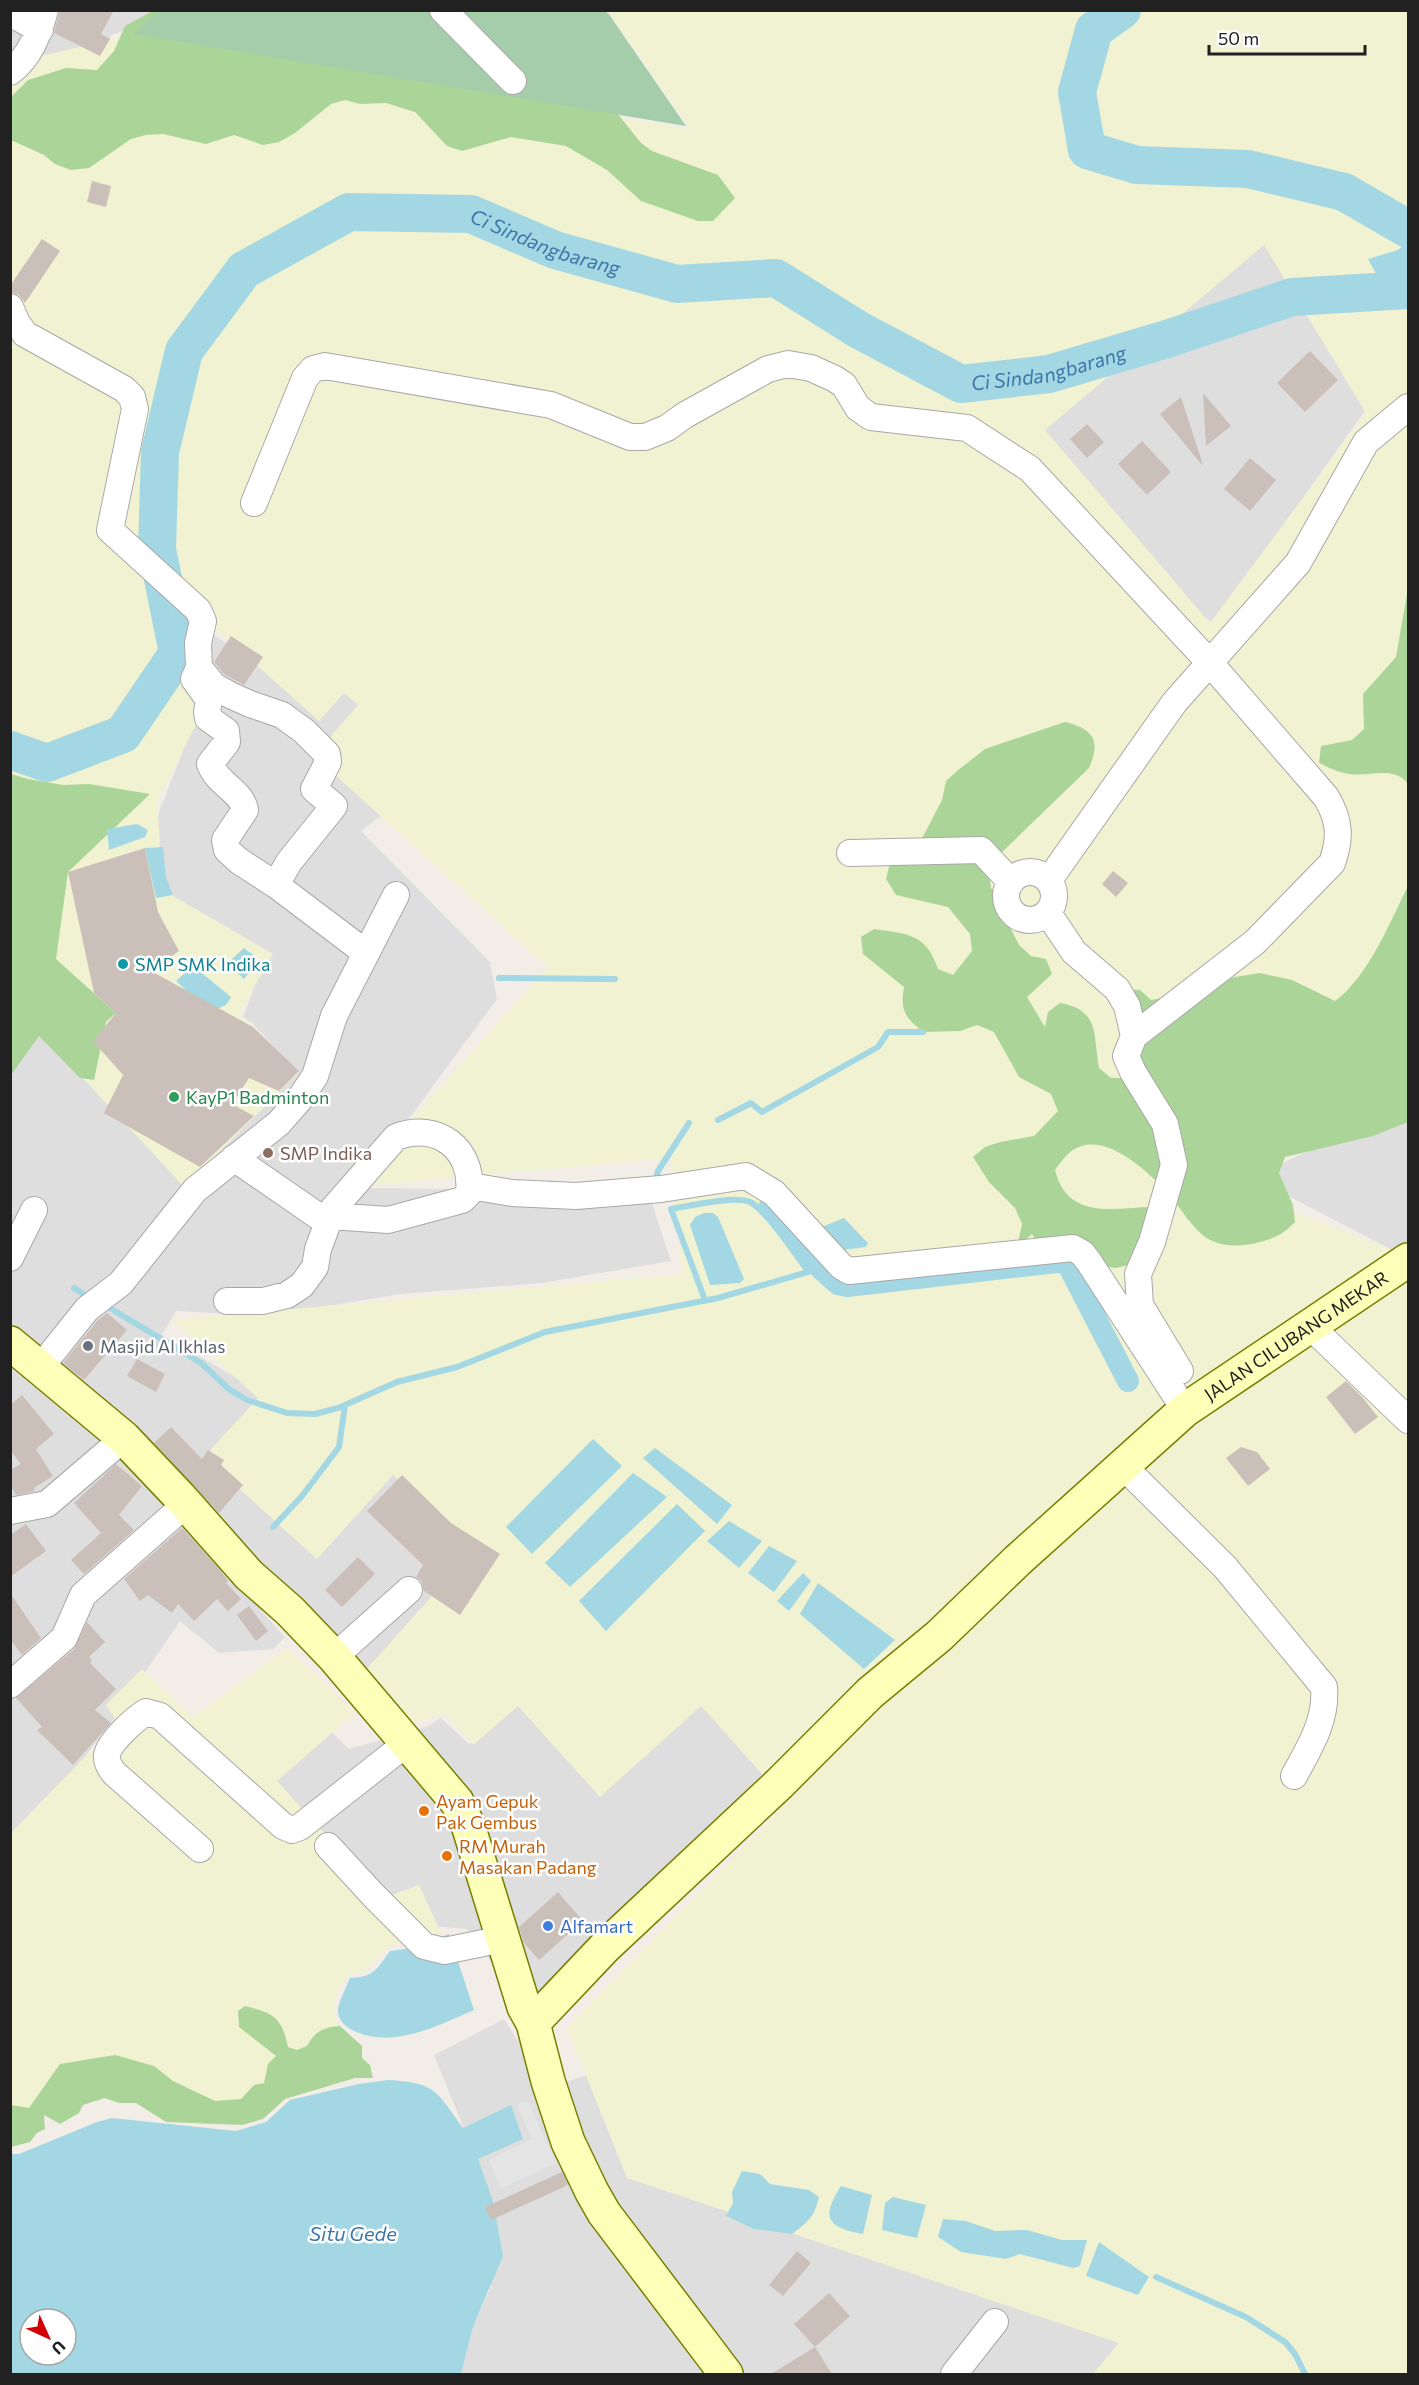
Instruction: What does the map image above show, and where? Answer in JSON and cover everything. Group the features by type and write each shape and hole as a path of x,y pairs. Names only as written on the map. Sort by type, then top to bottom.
{"street":[{"path":"443,10 513,81"},
{"path":"10,12 42,20 27,54 10,72"},
{"path":"10,307 25,334 124,389 132,397 135,409 110,530 198,610 202,621 198,643 199,668 194,679 209,700 208,718 226,731 227,742 210,764 214,776 244,801 245,810 225,840 227,850 366,953"},
{"path":"254,503 305,378 314,369 325,366 551,405 630,437 645,437 667,428 685,415 768,369 788,364 811,368 835,379 844,385 858,408 872,417 968,428 1030,469 1210,663 1326,797 1339,826 1339,846 1332,863 1256,942 1134,1036 1126,1056 1133,1072 1165,1124 1174,1165 1152,1242 1138,1274 1140,1305 1192,1406"},
{"path":"1049,880 1174,703 1298,563 1366,442 1408,407"},
{"path":"199,668 214,686 250,704 282,714 304,731 327,754 326,771 314,789 334,806 289,862 276,885"},
{"path":"850,853 981,850 1011,882"},
{"path":"1036,872 1049,880 1055,897 1048,913 1032,921 1014,915 1006,899 1011,882 1022,873 1036,872"},
{"path":"396,895 334,1016 315,1076 279,1123 195,1190 121,1283 87,1309 19,1353 124,1438 249,1575 291,1611 334,1657 457,1802 468,1826 524,2007 533,2023 568,2142 604,2213 726,2374"},
{"path":"1048,913 1074,952 1117,989 1126,1006 1134,1036"},
{"path":"227,1301 263,1301 287,1295 302,1285 315,1267 324,1216 333,1209 396,1137 408,1132 421,1131 436,1134 460,1151 467,1165 470,1186 469,1193 462,1200 388,1220 324,1216 234,1158"},
{"path":"470,1186 512,1193 576,1196 661,1189 746,1176 769,1189 824,1245 841,1266 849,1271 1073,1248 1082,1252 1192,1406"},
{"path":"10,1258 34,1210"},
{"name":"JALAN CILUBANG MEKAR","path":"533,2023 604,1947 765,1798 870,1693 939,1636 1122,1465 1192,1406 1408,1260"},
{"path":"1310,1326 1408,1420"},
{"path":"10,1511 47,1504 124,1438"},
{"path":"1122,1465 1225,1567 1324,1688 1325,1704 1317,1732 1294,1776"},
{"path":"10,1685 64,1638 83,1595 186,1504"},
{"path":"334,1657 409,1590"},
{"path":"200,1849 114,1773 106,1758 109,1749 135,1719 146,1712 160,1716 283,1826 292,1830 307,1822 407,1743"},
{"path":"328,1846 424,1946 444,1951 503,1939"},
{"path":"954,2374 995,2322"}],"shaded area":[{"path":"11,11 159,11 149,20 112,35 98,57 11,76"},
{"path":"1263,239 1367,408 1213,624 987,429"},
{"path":"214,635 317,700 353,662 389,810 361,831 490,962 497,999 358,1188 648,1191 671,1261 542,1283 401,1294 267,1316 176,1311 162,1335 279,1402 392,1452 500,1554 365,1688 211,1555 285,1637 273,1649 219,1653 180,1621 111,1723 11,1852 11,1037 38,1031 183,1184 298,1072 252,1023 243,1017 267,955 166,893 145,848 204,697 184,680"},
{"path":"1408,1101 1408,1258 1253,1178"},
{"path":"706,1681 804,1780 538,2026 467,1929 374,1921 270,1781 330,1731 349,1749 428,1726 441,1718 469,1744 519,1702"},
{"path":"504,2019 548,2088 589,2074 1119,2343 1093,2374 461,2374 473,2327 491,2287 493,2201 434,2055"},
{"path":"528,2101 556,2163 501,2188 489,2160 532,2139 517,2105"}],"green space":[{"path":"159,10 603,11 608,13 686,126 133,34"},
{"path":"608,11 1408,11 1408,730 1293,669 1408,732 1408,1076 1380,1110 1231,1187 1408,1256 1408,2374 1093,2374 1119,2343 627,2178 567,2028 787,1802 701,1706 600,1797 518,1706 473,1745 446,1714 389,1729 347,1691 474,1549 393,1475 317,1559 204,1457 258,1398 172,1320 682,1274 671,1158 351,1187 548,967 314,756 358,705 344,693 319,721 214,627 167,681 177,678 207,703 157,801 163,890 273,954 239,1014 299,1072 184,1187 39,1030 11,1039 10,737 13,736 10,734 10,78 32,58 132,35 692,130","holes":["1264,245 1366,413 1210,623 1045,430"]},
{"path":"151,12 166,12 193,44 224,25 613,108 641,143 652,151 718,175 735,198 713,221 698,221 641,201 607,170 566,146 511,137 462,151 447,146 415,112 386,103 360,104 345,100 331,104 295,133 279,142 263,145 234,135 206,144 163,134 146,135 131,139 89,168 71,170 11,140 11,97 28,80 66,68 97,70 114,51 125,26"},
{"path":"1408,588 1408,784 1402,778 1389,773 1358,775 1334,770 1319,763 1321,746 1352,740 1364,729 1363,694 1396,657"},
{"path":"1065,722 1083,728 1092,738 1094,750 1089,768 998,856 989,871 991,888 1002,899 1004,915 1019,945 1031,956 1046,959 1052,974 1027,997 1045,1027 1048,1012 1060,1003 1082,1011 1092,1025 1095,1034 1099,1068 1111,1078 1127,1078 1123,989 1140,990 1151,1000 1184,994 1229,978 1260,973 1292,980 1335,1001 1347,991 1368,964 1408,886 1408,1122 1373,1136 1285,1157 1279,1173 1293,1205 1295,1222 1275,1237 1241,1245 1222,1244 1210,1240 1191,1223 1170,1195 1148,1173 1116,1151 1093,1144 1070,1152 1055,1170 1061,1185 1069,1196 1079,1203 1105,1209 1148,1207 1159,1218 1134,1264 1115,1268 1097,1265 1072,1273 1067,1263 1047,1258 1032,1234 1017,1248 1022,1224 1015,1208 989,1182 973,1157 985,1147 1034,1136 1058,1111 1051,1094 1019,1077 994,1032 977,1025 960,1031 923,1032 905,1013 904,987 863,954 861,937 874,929 906,934 928,948 938,969 953,975 972,951 970,934 948,907 896,895 886,879 890,863 918,846 942,800 946,781 957,771 985,749"},
{"path":"11,774 63,785 89,784 150,794 68,872 56,959 116,1013 106,1022 94,1080 80,1078 39,1036 11,1075"},
{"path":"287,1648 355,1713 277,1781 368,1881 378,1900 419,1885 441,1933 389,1946 365,1971 348,1975 340,1986 334,2003 335,2019 348,2055 294,2086 253,2114 83,2095 11,2132 10,1834 118,1723 106,1705 142,1669 193,1717"},
{"path":"245,2006 263,2011 275,2018 283,2029 288,2047 297,2050 307,2046 320,2031 340,2026 362,2046 362,2058 370,2065 373,2078 355,2078 285,2099 263,2119 242,2125 166,2122 136,2103 119,2103 105,2098 83,2105 79,2113 60,2124 44,2115 45,2129 37,2133 30,2142 11,2147 11,2105 29,2108 60,2064 115,2055 154,2066 173,2081 215,2101 241,2099 254,2085 264,2083 268,2064 276,2056 239,2027 238,2011"}],"water":[{"path":"1408,242 1408,280 1398,282 1378,277 1368,259 1398,250"},
{"path":"137,824 148,830 145,837 109,850 107,829"},
{"path":"163,847 166,877 173,895 156,898 145,848"},
{"path":"244,948 256,957 251,970 244,979 230,966 232,959"},
{"path":"193,966 231,997 226,1005 210,1012 176,981"},
{"path":"704,1213 713,1213 718,1217 744,1279 740,1283 710,1285 690,1225 695,1217"},
{"path":"844,1218 868,1243 866,1247 828,1252 814,1230"},
{"path":"593,1439 622,1466 532,1554 506,1527"},
{"path":"655,1448 732,1505 717,1524 643,1458"},
{"path":"633,1473 667,1497 570,1587 545,1563"},
{"path":"677,1504 705,1531 606,1631 579,1601"},
{"path":"729,1521 762,1541 739,1568 707,1541"},
{"path":"769,1546 797,1561 774,1592 748,1573"},
{"path":"803,1573 811,1581 789,1611 777,1601"},
{"path":"818,1583 895,1640 864,1669 800,1614"},
{"path":"449,1934 474,2010 429,2029 398,2037 367,2036 346,2026 339,2016 338,2009 350,1978 370,1974 390,1951 412,1948"},
{"name":"Situ Gede","path":"388,2080 404,2081 426,2086 433,2091 447,2105 463,2128 511,2105 523,2139 478,2159 493,2201 503,2256 473,2327 461,2374 11,2374 11,2154 19,2154 112,2118 236,2131 266,2122 290,2100 359,2084"},
{"path":"742,2171 760,2174 770,2184 809,2190 819,2197 813,2214 792,2234 754,2229 726,2216 733,2203 732,2192"},
{"path":"841,2186 872,2195 863,2234 835,2225 831,2220 831,2206"},
{"path":"893,2197 926,2205 917,2238 882,2230 885,2203"},
{"path":"943,2219 966,2221 995,2231 1027,2230 1062,2240 1087,2240 1080,2266 1073,2268 1020,2254 1006,2259 961,2252 938,2237"},
{"path":"1099,2242 1149,2277 1138,2295 1086,2276"}],"building":[{"path":"60,10 114,10 101,34 110,39 100,56 54,33"},
{"path":"92,181 111,186 106,207 87,202"},
{"path":"42,239 60,251 25,303 19,295 10,292 10,286"},
{"path":"1310,351 1338,380 1305,412 1277,383"},
{"path":"1203,393 1231,426 1206,446"},
{"path":"1181,397 1203,465 1160,414"},
{"path":"1087,424 1104,442 1087,458 1070,439"},
{"path":"1142,441 1171,472 1147,495 1118,464"},
{"path":"1250,458 1276,480 1250,511 1224,489"},
{"path":"231,636 263,657 244,685 224,674 214,662"},
{"name":"SMP SMK Indika","path":"145,848 158,912 179,951 151,971 253,1027 299,1071 279,1091 249,1078 232,1104 254,1116 200,1167 104,1113 123,1075 93,1041 116,1013 94,993 68,872"},
{"path":"1113,871 1128,883 1116,897 1102,884"},
{"name":"Masjid Al Ikhlas","path":"107,1313 127,1330 84,1380 63,1363 98,1320"},
{"path":"137,1359 165,1374 156,1392 127,1376"},
{"path":"1346,1381 1378,1417 1355,1434 1326,1397"},
{"path":"22,1395 54,1434 36,1449 53,1476 34,1488 35,1491 16,1495 10,1484 10,1470 21,1464 10,1450 10,1405"},
{"path":"171,1427 202,1459 208,1450 224,1460 221,1465 243,1485 219,1513 154,1443"},
{"path":"1241,1447 1257,1452 1270,1469 1248,1486 1226,1458"},
{"path":"116,1464 142,1486 119,1515 134,1530 84,1574 71,1560 101,1533 74,1503"},
{"path":"402,1475 451,1523 500,1554 460,1615 424,1591 421,1580 416,1577 423,1565 367,1511"},
{"path":"26,1524 46,1551 10,1577 10,1535"},
{"path":"182,1528 220,1570 228,1581 226,1583 241,1599 228,1611 217,1599 194,1621 178,1604 172,1613 148,1595 140,1601 124,1579"},
{"path":"358,1557 375,1574 342,1607 325,1590"},
{"path":"10,1593 41,1638 22,1655 10,1639"},
{"path":"249,1606 268,1631 256,1641 237,1615"},
{"path":"87,1622 105,1642 89,1657 92,1660 90,1663 116,1689 95,1710 111,1723 73,1765 37,1730 42,1727 16,1698 74,1649"},
{"name":"Alfamart","path":"558,1892 583,1921 539,1960 524,1943 519,1927"},
{"path":"562,2172 568,2184 564,2187 491,2220 485,2207"},
{"path":"797,2251 811,2263 783,2296 769,2285"},
{"path":"829,2293 850,2316 815,2347 794,2324"},
{"path":"815,2347 832,2374 771,2374"}],"waterway":[{"path":"1122,10 1094,30 1077,92 1087,150 1137,165 1248,169 1344,192 1408,229"},
{"name":"Ci Sindangbarang","path":"10,750 47,763 123,734 178,653 157,549 160,452 184,351 244,270 349,212 471,214 555,250 677,284 776,278 859,330 961,384 1049,374 1167,339 1292,297 1408,290"},
{"path":"499,978 615,979"},
{"path":"718,1120 751,1103 762,1112 878,1047 888,1032 923,1032"},
{"path":"659,1182 656,1178 658,1171 689,1123"},
{"path":"705,1300 671,1209 723,1200 750,1202 772,1223 808,1271"},
{"path":"770,1205 820,1268 838,1284 847,1286 1057,1262 1067,1263 1128,1381"},
{"path":"105,1305 201,1363 230,1390 247,1400 287,1413 315,1414 338,1408 397,1382 457,1367 545,1332 718,1298 832,1265"},
{"path":"74,1288 90,1298"},
{"path":"273,1527 302,1496 339,1447 345,1405"},
{"path":"1156,2277 1246,2317 1285,2342 1295,2354 1305,2374"}],"place":[{"name":"SMP SMK Indika","path":"123,964"},
{"name":"KayP1 Badminton","path":"174,1097"},
{"name":"SMP Indika","path":"268,1153"},
{"name":"Masjid Al Ikhlas","path":"88,1346"},
{"name":"Ayam Gepuk Pak Gembus","path":"424,1811"},
{"name":"RM Murah Masakan Padang","path":"447,1856"},
{"name":"Alfamart","path":"548,1926"}]}
